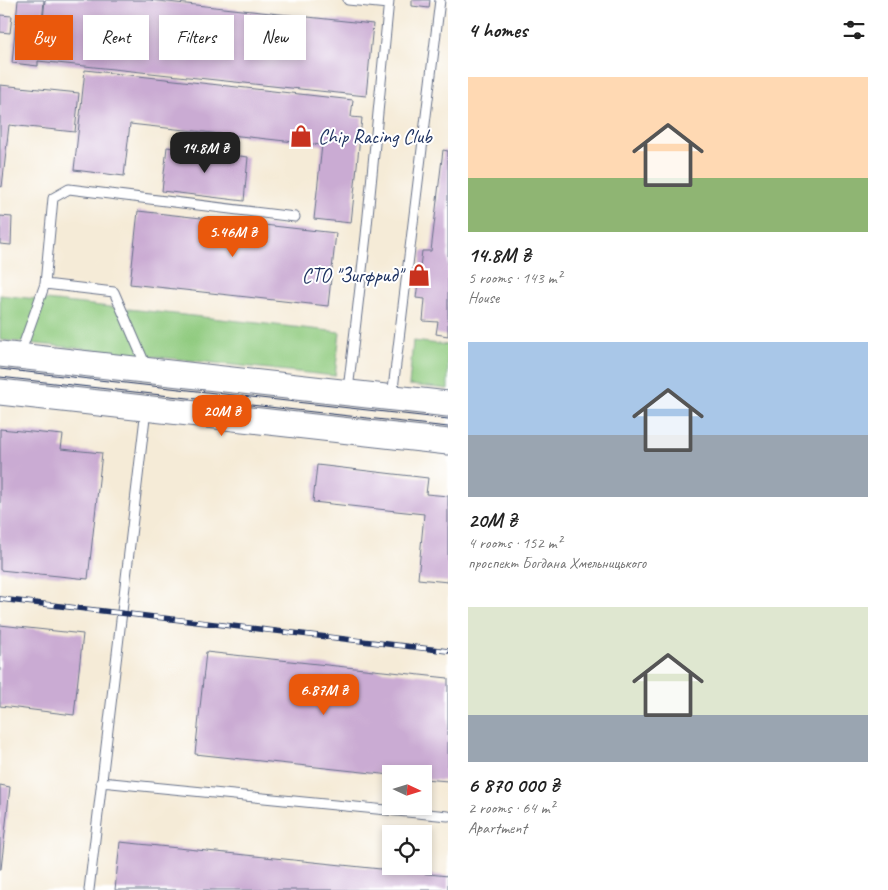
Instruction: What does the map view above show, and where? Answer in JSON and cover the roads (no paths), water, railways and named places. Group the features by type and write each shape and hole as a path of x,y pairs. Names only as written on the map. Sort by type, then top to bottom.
{"main road":[{"path":"10,355 448,404"},
{"path":"0,392 448,442"}],"lane":[{"path":"348,0 388,2 367,226 348,393"},
{"path":"392,398 440,0"},
{"path":"10,355 45,284 53,198 70,188 296,217"},
{"path":"45,284 114,292 148,371"},
{"path":"89,890 146,408"},
{"path":"101,782 448,816"}],"tram line":[{"path":"0,369 448,419"},
{"path":"0,377 448,427"}],"railway":[{"path":"0,599 448,651"}],"place":[{"name":"Chip Racing Club","path":"301,136"},
{"name":"СТО \"Зигфрид\"","path":"419,275"}]}
